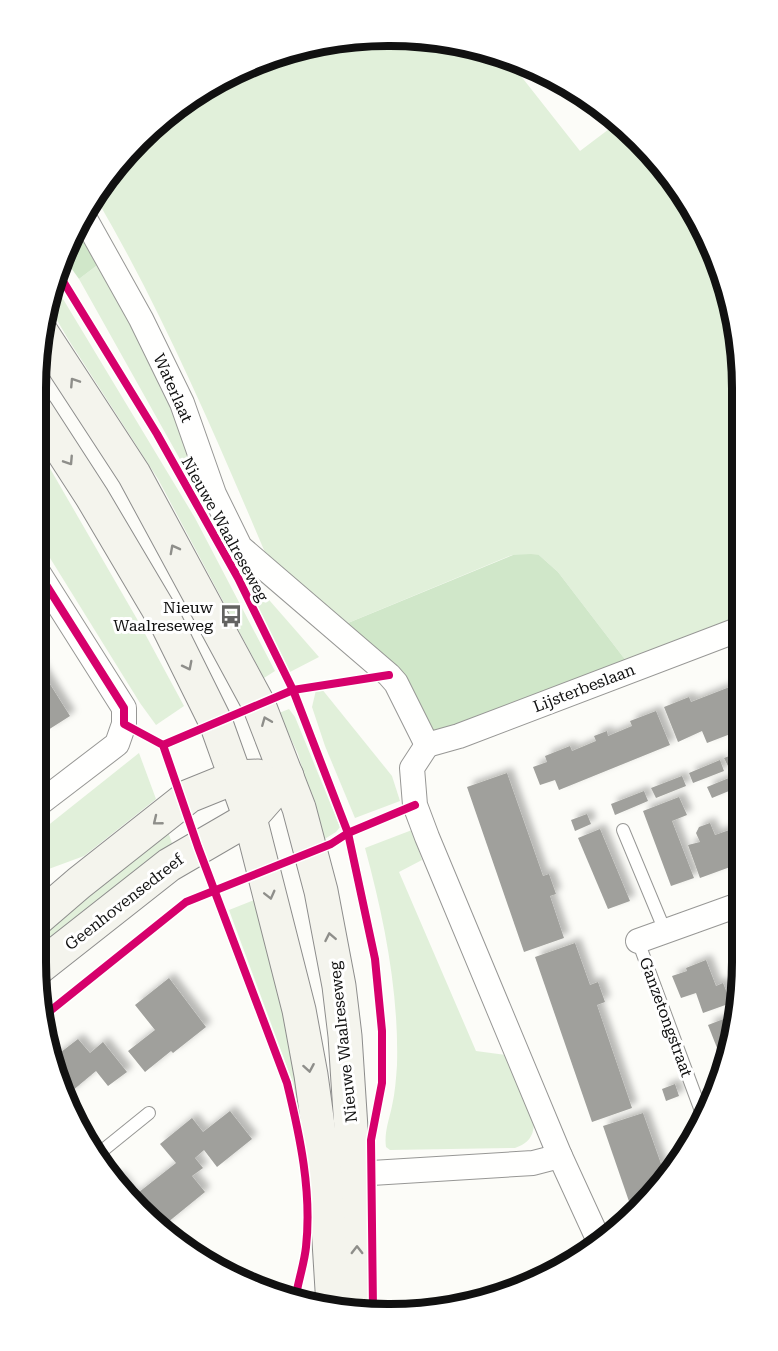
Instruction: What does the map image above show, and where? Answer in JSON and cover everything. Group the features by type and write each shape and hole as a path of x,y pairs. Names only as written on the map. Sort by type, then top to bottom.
{"street":[{"name":"Waterlaat","path":"88,225 141,319 182,403 214,494 240,547 396,682 427,744"},
{"name":"Nieuwe Waalreseweg","path":"49,344 134,474 259,705 299,808 321,891 339,986 345,1036 333,1300"},
{"name":"Nieuwe Waalreseweg","path":"46,426 92,497 166,622 216,723 236,777 250,818 340,1175 357,1303"},
{"path":"46,585 123,708 124,724 117,744 46,798"},
{"name":"Lijsterbeslaan","path":"427,744 459,736 732,633"},
{"path":"427,744 412,768 416,805 427,837 560,1156 596,1235"},
{"path":"46,911 189,796 236,777 287,776"},
{"name":"Geenhovensedreef","path":"46,962 169,865 250,818 287,776"},
{"name":"Ganzetongstraat","path":"638,941 732,907"},
{"path":"340,1175 533,1163 560,1156"}],"lane":[{"path":"623,830 664,931"},
{"name":"Ganzetongstraat","path":"638,941 699,1106"},
{"path":"103,1150 149,1113"}],"green space":[{"path":"389,46 456,53 518,72 580,151 611,128 647,163 674,199 696,238 720,300 729,344 732,389 732,619 627,662 558,572 539,555 512,555 331,630 278,573 264,550 165,327 100,205 131,163 180,117 218,92 258,73 300,58 344,49"},
{"path":"87,229 104,260 79,279 70,266"},
{"path":"104,260 147,347 228,536 256,585 319,657 290,672 209,511 79,279"},
{"path":"60,294 195,518 275,671 264,678 158,479 54,316"},
{"path":"46,462 137,619 184,706 156,725 46,552"},
{"path":"513,555 539,555 558,572 627,662 437,738 331,630"},
{"path":"321,688 392,776 400,801 355,818 325,746 312,707 316,690"},
{"path":"289,709 295,717 340,827 323,840 298,754 279,713"},
{"path":"139,753 156,799 84,856 46,870 46,827"},
{"path":"166,826 173,846 46,942 46,927"},
{"path":"412,830 422,860 399,872 476,1051 506,1055 534,1121 530,1138 515,1148 390,1150 386,1147 386,1132 394,1096 397,1065 396,1010 384,928 365,848"},
{"path":"259,898 274,941 310,1179 293,1083 229,910"}],"building":[{"path":"46,678 70,716 48,730 46,728"},
{"path":"732,686 732,719 728,721 732,733 707,743 702,731 678,742 664,707 689,697 691,702"},
{"path":"656,711 670,745 559,790 555,780 540,785 533,767 547,762 545,756 570,746 572,751 596,741 594,736 607,731 608,736 632,726 630,721"},
{"path":"732,755 732,767 729,768 724,758"},
{"path":"720,760 724,771 693,783 689,773"},
{"path":"507,773 543,876 549,874 556,894 550,896 564,938 524,952 467,787"},
{"path":"682,776 686,786 656,798 651,788"},
{"path":"732,777 732,790 712,798 707,787"},
{"path":"644,791 648,801 615,815 611,804"},
{"path":"679,797 687,815 672,821 694,878 671,886 643,811"},
{"path":"587,814 591,824 575,831 571,820"},
{"path":"710,823 715,835 732,829 732,866 700,878 688,845 700,842 696,833 699,827"},
{"path":"600,829 630,901 608,909 578,838"},
{"path":"575,943 590,985 598,982 605,1002 597,1005 632,1108 592,1122 535,957"},
{"path":"706,960 716,986 723,983 729,1004 703,1013 696,993 681,998 672,976 687,971 686,968"},
{"path":"169,978 206,1027 145,1072 128,1051 155,1030 135,1005"},
{"path":"727,1018 719,1053 708,1025"},
{"path":"78,1039 90,1053 103,1042 127,1072 108,1086 96,1071 72,1091 59,1054"},
{"path":"675,1084 679,1096 666,1101 662,1089"},
{"path":"230,1111 252,1139 217,1167 204,1150 195,1158 203,1168 192,1176 205,1192 167,1223 137,1194 176,1163 160,1144 192,1118 203,1132"},
{"path":"643,1113 663,1169 630,1205 603,1126"}],"cycle path":[{"path":"64,282 157,434 238,578 293,690 348,833 375,959 382,1031 382,1083 371,1140 373,1304"},
{"path":"46,585 124,708 124,724 163,745 198,847 287,1083 300,1144 307,1206 306,1247 296,1292"},
{"path":"163,745 293,690 389,675"},
{"path":"50,1011 186,902 331,844 348,833 415,805"}],"place":[{"name":"Nieuw Waalreseweg","path":"231,616"}]}
